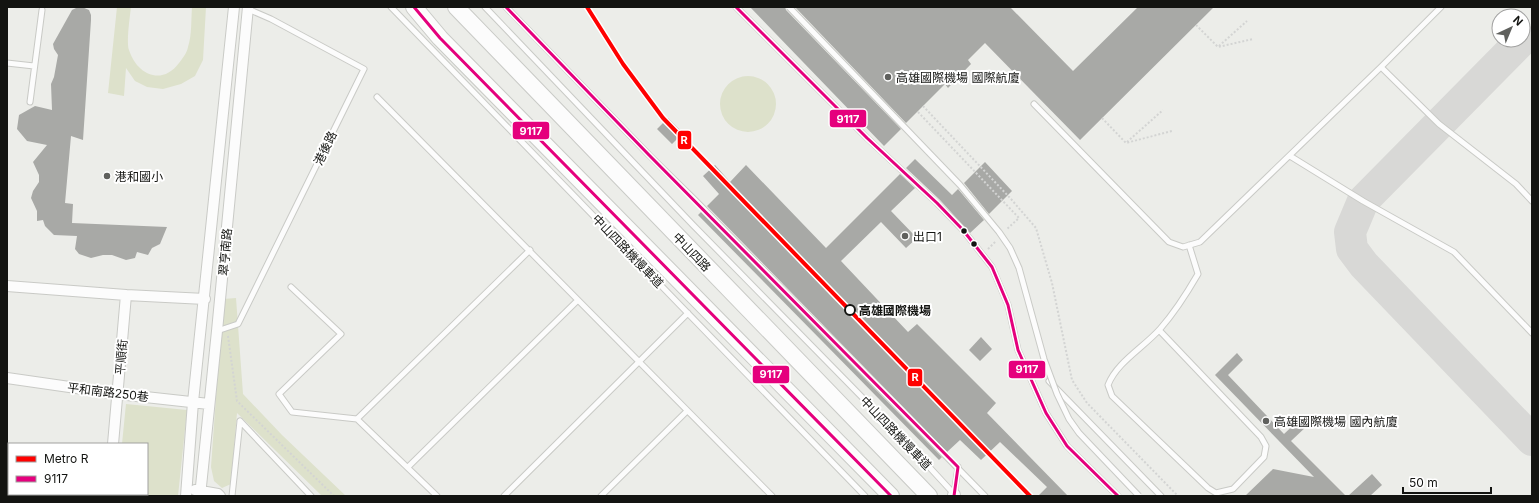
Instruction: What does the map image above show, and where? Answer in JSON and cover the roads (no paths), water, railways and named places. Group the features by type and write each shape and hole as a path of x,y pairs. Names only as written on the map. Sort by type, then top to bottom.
{"main road":[{"path":"414,7 445,43 890,496"},
{"name":"中山四路","path":"456,7 929,496"}],"street":[{"name":"翠亨南路","path":"186,492 193,402 205,299 234,7"},
{"name":"翠亨南路","path":"200,493 209,404 222,329 248,8"},
{"path":"7,286 205,299"},
{"name":"平順街","path":"113,443 126,295"},
{"name":"平和南路250巷","path":"7,378 118,394 209,404"},
{"path":"186,492 218,494 220,496"}],"lane":[{"name":"中山四路機慢車道","path":"391,7 509,131 865,496"},
{"name":"中山四路機慢車道","path":"485,7 693,225 902,439 955,496"},
{"path":"506,7 648,155 695,200 985,496"},
{"path":"736,7 867,138 937,203 963,230 992,268 1008,305 1018,350 1046,414 1067,446 1118,496"},
{"path":"789,7 960,185 1003,237 1019,268 1044,359 1057,394 1069,419 1079,433 1139,496"},
{"path":"1034,104 1169,242 1183,247 1200,242 1290,156 1441,7"},
{"name":"港後路","path":"222,329 238,324 364,69 248,8"},
{"path":"30,102 42,10"},
{"path":"7,63 34,66"},
{"path":"1381,67 1439,124 1516,184 1532,201"},
{"path":"377,97 772,496"},
{"path":"1290,156 1364,201 1454,252 1532,333"},
{"path":"1160,330 1261,437 1266,446 1264,458 1233,489 1216,493 1208,488 1112,396 1108,385 1112,375 1160,330 1185,297 1198,274 1189,245"},
{"path":"357,419 530,250"},
{"path":"291,287 341,334 279,394 292,412 357,419 437,496"},
{"path":"408,467 578,300"},
{"path":"504,496 688,313"},
{"path":"1049,381 1161,496"},
{"path":"601,496 687,411"},
{"path":"232,496 240,421 311,496"},
{"path":"955,496 958,467"}],"metro line":[{"name":"R","path":"587,7 623,64 663,118 1030,496"}],"place":[{"name":"高雄國際機場 國際航廈","path":"888,77"},
{"name":"港和國小","path":"107,176"},
{"name":"出口1","path":"905,236"},
{"name":"高雄國際機場","path":"850,310"},
{"name":"高雄國際機場 國內航廈","path":"1266,421"}]}
